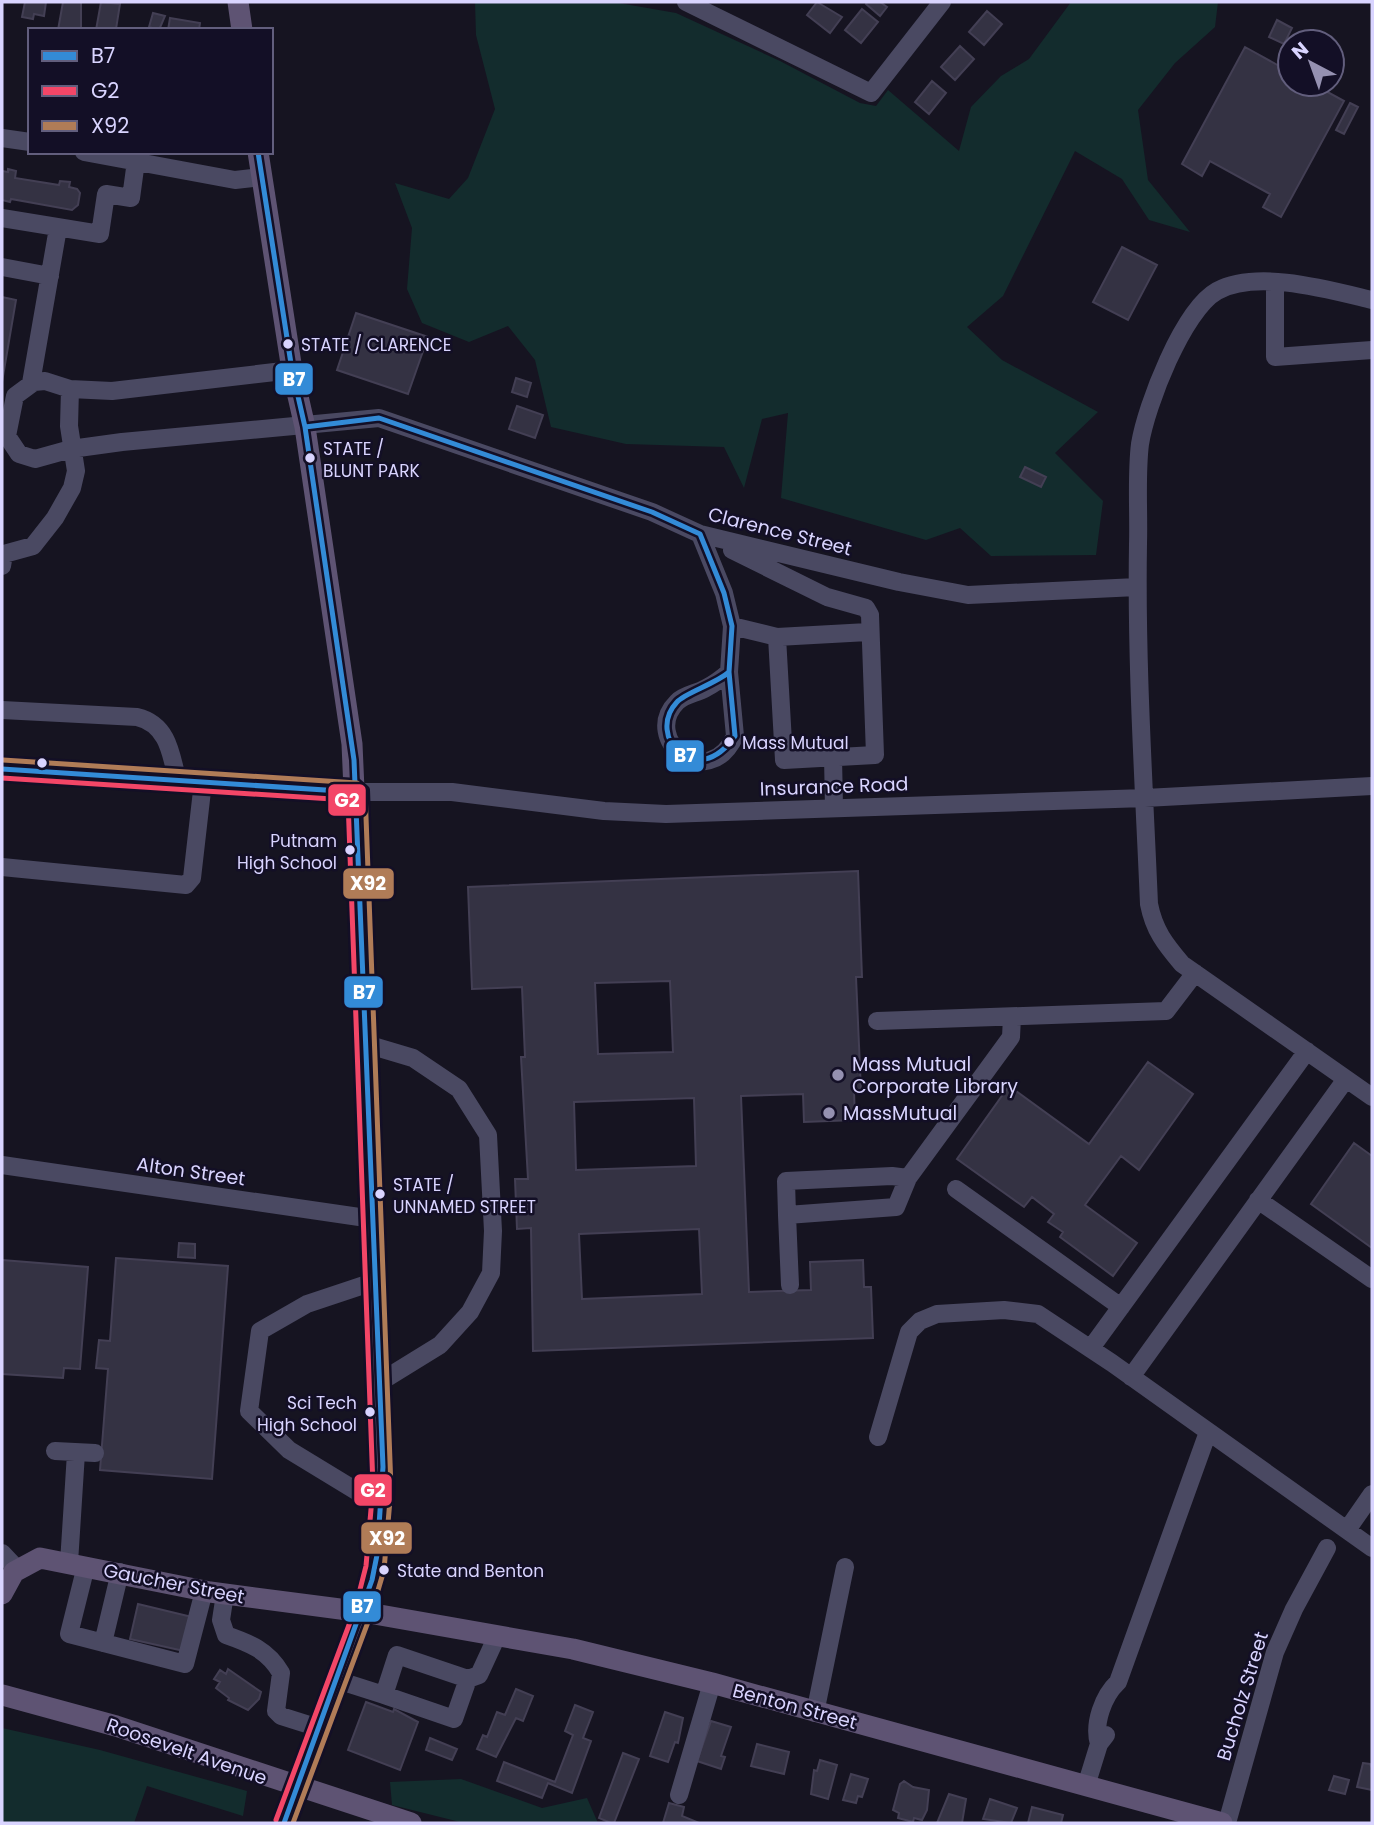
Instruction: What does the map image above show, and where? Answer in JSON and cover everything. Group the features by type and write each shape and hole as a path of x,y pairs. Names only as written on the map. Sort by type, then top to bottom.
{"main road":[{"path":"238,2 242,28"},
{"path":"258,154 292,370 305,427 352,744 380,1382 381,1506 375,1569 363,1612 284,1823"},
{"name":"Gaucher Street","path":"18,1570 40,1558 215,1592 363,1612"},
{"path":"2,1594 18,1570"},
{"name":"Benton Street","path":"363,1612 573,1649 1225,1823"},
{"name":"Roosevelt Avenue","path":"2,1695 116,1726 411,1823"}],"street":[{"path":"686,2 871,93 942,2"},
{"path":"2,138 28,142"},
{"path":"96,154 235,180 262,177"},
{"path":"2,218 100,234 106,194 131,198 136,161"},
{"path":"31,383 58,228"},
{"path":"2,267 50,276"},
{"path":"1372,300 1255,280 1234,283 1214,292 1194,314 1148,405 1140,446 1137,587 1149,904 1153,925 1161,941 1195,973 1372,1097"},
{"path":"1275,283 1275,357 1372,350"},
{"path":"71,449 35,459 19,454 9,443 7,426 15,396 31,383 46,382 71,389 112,391 292,370"},
{"path":"2,566 4,554 33,546 64,504 76,471 71,449 71,389"},
{"name":"Clarence Street","path":"71,449 379,418 652,512 700,534 899,582 968,595 1137,587"},
{"path":"700,534 720,583 732,626 729,672 735,736 722,755 712,760 689,760 671,745 667,723 670,712 685,696 707,688 729,672"},
{"path":"700,534 827,597 866,608 871,624 868,632 875,755 784,760 778,637"},
{"path":"732,626 778,637 868,632"},
{"path":"2,710 137,717 152,721 169,742 177,779"},
{"path":"833,757 834,807"},
{"name":"Insurance Road","path":"2,769 356,792 501,796 569,808 629,812 1145,798 1372,786"},
{"path":"2,867 186,885 192,878 203,782"},
{"path":"877,1021 1166,1010 1195,973"},
{"path":"788,1215 896,1207 908,1178 1012,1037 1012,1017"},
{"path":"366,1044 414,1058 459,1089 488,1135 493,1231 491,1273 470,1312 440,1345 380,1382"},
{"path":"1091,1348 1307,1051"},
{"path":"1131,1377 1346,1079"},
{"name":"Alton Street","path":"2,1165 373,1219"},
{"path":"790,1285 786,1181 892,1175 908,1178"},
{"path":"956,1189 1121,1307"},
{"path":"1258,1200 1372,1279"},
{"path":"376,1281 307,1304 260,1331 249,1411 289,1450 381,1506"},
{"path":"878,1437 909,1332 920,1321 937,1314 977,1311 1004,1310 1038,1314 1091,1348 1372,1548"},
{"path":"1086,1786 1119,1694 1118,1682 1208,1432"},
{"path":"55,1451 94,1453"},
{"path":"76,1453 77,1564 69,1634 185,1664 215,1592"},
{"path":"1347,1530 1372,1494"},
{"name":"Bucholz Street","path":"1225,1823 1275,1652 1294,1609 1327,1548"},
{"path":"2,1553 18,1570"},
{"path":"816,1713 845,1567"},
{"path":"103,1643 120,1572"},
{"path":"215,1592 226,1635 255,1646 267,1654 281,1673 276,1711 315,1737"},
{"path":"384,1695 397,1655 468,1679 480,1675 498,1636"},
{"path":"337,1680 454,1719 468,1679"},
{"path":"679,1795 712,1684"}],"green space":[{"path":"475,2 613,2 676,13 780,61 860,103 876,106 888,90 959,151 971,107 1001,76 1029,59 1071,2 1218,2 1215,27 1175,63 1138,110 1148,180 1190,232 1149,220 1122,179 1075,151 1003,296 967,327 1002,360 1098,412 1055,453 1103,501 1096,555 991,556 960,528 926,540 781,498 788,413 762,419 744,488 724,447 626,444 551,427 535,360 508,326 469,342 422,323 407,289 412,228 395,183 449,199 468,178 495,109 476,35"},
{"path":"2,1728 100,1750 247,1791 243,1816 147,1786 134,1823 2,1823"},
{"path":"461,1779 542,1808 587,1798 598,1823 464,1823 392,1805 390,1782"}],"building":[{"path":"25,2 46,2 44,16 34,14 33,19 22,17"},
{"path":"63,2 81,2 81,28 58,28"},
{"path":"101,2 120,4 116,28 96,28"},
{"path":"817,2 842,17 830,33 807,15"},
{"path":"867,2 880,2 887,7 880,16"},
{"path":"862,9 878,22 861,43 845,30"},
{"path":"987,11 1002,24 984,45 969,32"},
{"path":"153,13 165,16 160,28 149,27"},
{"path":"170,18 200,23 199,28 168,28"},
{"path":"1277,20 1292,28 1276,28 1276,40 1269,37"},
{"path":"960,46 974,59 955,80 941,67"},
{"path":"1245,47 1276,64 1276,98 1339,98 1344,101 1281,217 1263,207 1270,194 1210,161 1202,176 1182,164"},
{"path":"932,81 946,93 929,114 915,102"},
{"path":"1350,103 1358,107 1344,134 1336,130"},
{"path":"8,169 16,171 15,178 59,185 60,181 70,182 69,187 80,193 78,205 72,210 11,199 10,202 2,200 2,171 8,172"},
{"path":"1122,247 1157,265 1128,320 1093,302"},
{"path":"2,297 16,300 2,382"},
{"path":"356,313 428,337 408,394 337,370"},
{"path":"516,378 531,383 527,397 512,392"},
{"path":"517,406 543,415 535,438 509,429"},
{"path":"1025,467 1046,477 1041,487 1020,477"},
{"name":"MassMutual","path":"858,871 862,977 856,977 861,1091 854,1091 855,1120 804,1122 803,1094 741,1096 749,1292 811,1290 810,1262 863,1260 864,1287 871,1287 873,1338 533,1351 531,1228 517,1229 515,1179 528,1179 521,1057 525,1057 522,987 472,989 468,887","holes":["670,981 673,1052 598,1054 595,983","694,1098 696,1166 576,1170 574,1102","699,1229 702,1294 582,1299 579,1234"]},
{"path":"1148,1062 1193,1094 1139,1170 1121,1156 1085,1205 1137,1243 1113,1276 1060,1237 1063,1232 1048,1222 1054,1214 1032,1197 1024,1207 957,1159 1009,1086 1089,1144"},
{"path":"1354,1143 1372,1156 1372,1248 1311,1204"},
{"path":"179,1243 195,1244 195,1258 178,1257"},
{"path":"116,1258 228,1266 212,1479 100,1470 108,1369 96,1368 99,1340 110,1341"},
{"path":"2,1260 88,1267 80,1369 64,1368 63,1378 2,1374"},
{"path":"138,1604 192,1617 184,1651 130,1639"},
{"path":"228,1669 261,1692 259,1699 248,1710 228,1700 229,1698 216,1688 220,1682 214,1679 220,1670 226,1674"},
{"path":"516,1689 533,1696 523,1721 516,1718 496,1757 477,1749 483,1735 487,1737 497,1712 505,1715"},
{"path":"366,1702 393,1712 394,1709 418,1722 400,1770 348,1750"},
{"path":"575,1705 593,1712 583,1738 591,1741 572,1793 548,1783 542,1798 497,1781 504,1762 555,1782 573,1735 565,1731"},
{"path":"665,1712 683,1718 678,1743 675,1742 668,1762 650,1756"},
{"path":"711,1721 731,1727 721,1756 725,1757 721,1769 697,1761"},
{"path":"430,1738 457,1749 452,1760 426,1750"},
{"path":"757,1744 789,1752 784,1774 751,1766"},
{"path":"623,1753 639,1759 614,1823 611,1823 599,1818"},
{"path":"820,1760 837,1765 828,1799 811,1794 814,1770 817,1771"},
{"path":"1363,1763 1370,1764 1372,1768 1372,1790 1357,1787"},
{"path":"851,1774 868,1779 862,1797 858,1796 856,1803 843,1800"},
{"path":"1334,1776 1349,1780 1345,1794 1329,1790"},
{"path":"904,1781 913,1787 929,1790 927,1810 922,1820 914,1818 913,1822 898,1818 899,1813 893,1810 900,1784"},
{"path":"949,1794 966,1799 962,1823 937,1823"},
{"path":"990,1799 1017,1808 1011,1823 983,1819"},
{"path":"669,1803 684,1807 682,1816 699,1823 663,1823"},
{"path":"1032,1807 1063,1815 1061,1823 1028,1823"}],"transit line":[{"name":"B7","path":"258,154 292,370 305,427 354,760 383,1467 377,1555 372,1580 284,1823"},
{"name":"B7","path":"305,427 379,418 652,512 700,534 724,593 732,626 729,672"},
{"name":"B7","path":"729,672 735,736 720,752 705,759 691,759 679,753 667,730 669,716 677,702 729,672"},
{"name":"X92","path":"3,760 357,783 365,790 391,1488 384,1570 371,1614 293,1823"},
{"name":"B7","path":"2,769 356,792"},
{"name":"G2","path":"2,778 348,800 373,1487 366,1566 355,1609 276,1820"}],"place":[{"name":"STATE / CLARENCE","path":"288,344"},
{"name":"STATE / BLUNT PARK","path":"310,458"},
{"name":"Mass Mutual","path":"729,742"},
{"name":"Putnam High School","path":"350,850"},
{"name":"Mass Mutual Corporate Library","path":"838,1075"},
{"name":"MassMutual","path":"829,1113"},
{"name":"STATE / UNNAMED STREET","path":"380,1194"},
{"name":"Sci Tech High School","path":"370,1412"},
{"name":"State and Benton","path":"384,1570"}]}
